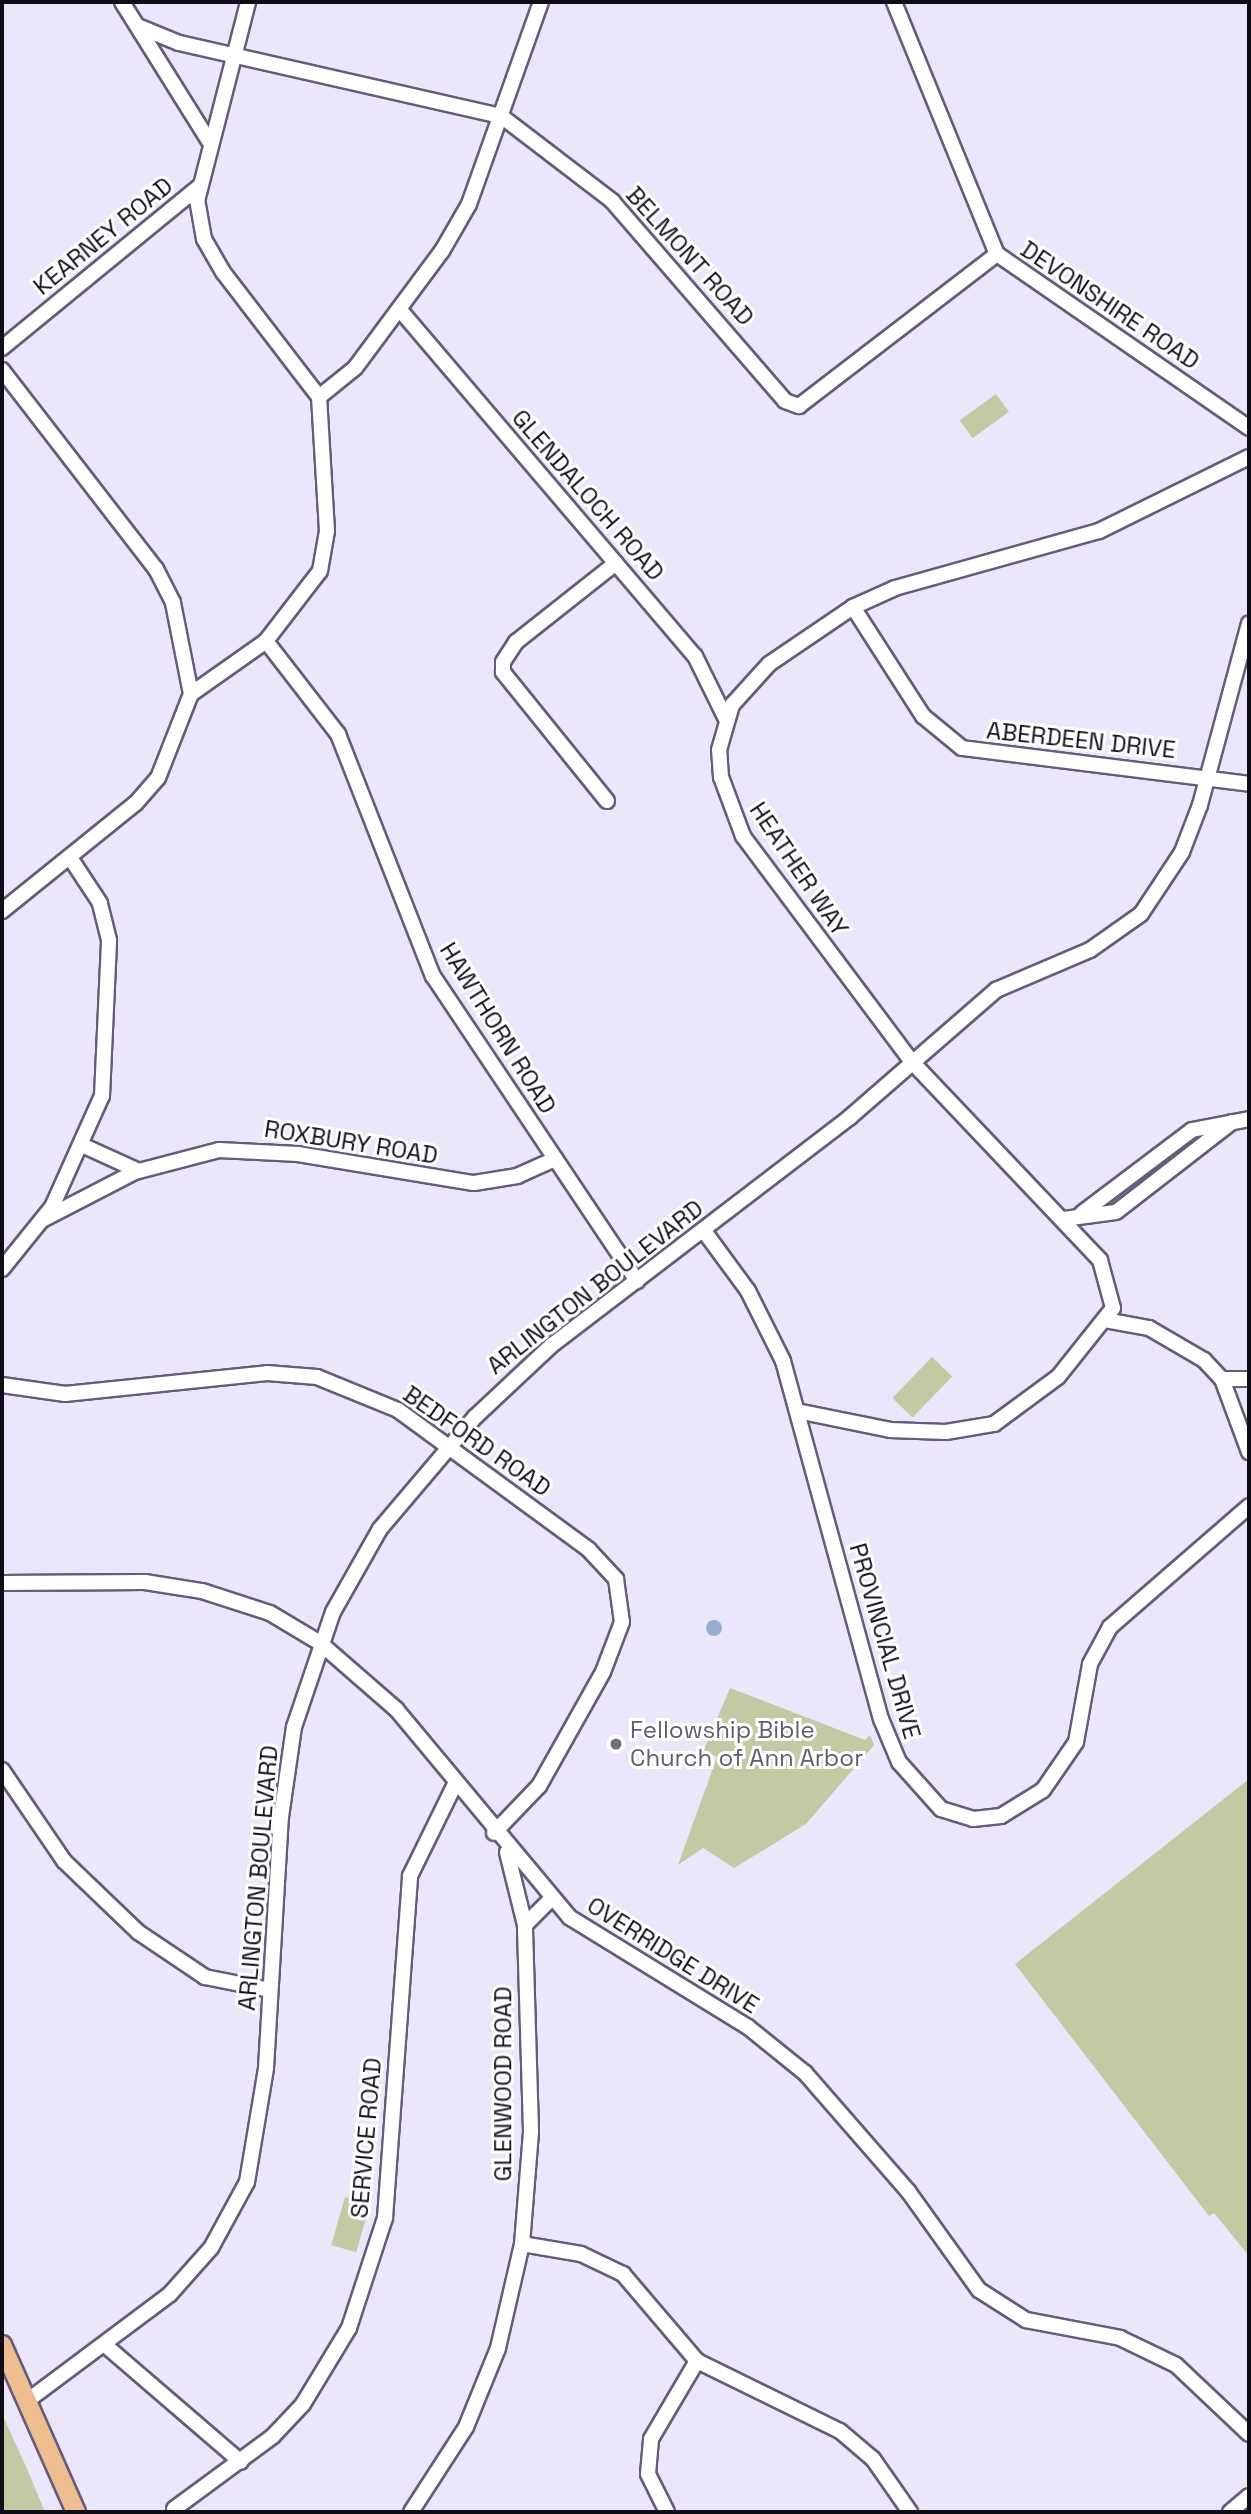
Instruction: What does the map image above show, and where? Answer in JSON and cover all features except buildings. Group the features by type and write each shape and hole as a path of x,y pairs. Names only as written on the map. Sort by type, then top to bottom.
{"main road":[{"path":"2,2345 76,2512"}],"street":[{"path":"122,2 141,27 209,141"},
{"path":"191,694 266,641 320,571 327,531 319,397 223,272 204,239 200,186 209,141 236,56 248,2"},
{"path":"319,397 338,386 401,311 469,204 541,2"},
{"name":"DEVONSHIRE ROAD","path":"894,2 997,254 1249,428"},
{"name":"BELMONT ROAD","path":"141,27 236,56 501,116 612,201 785,401 799,406 997,254"},
{"name":"KEARNEY ROAD","path":"2,348 200,186"},
{"name":"GLENDALOCH ROAD","path":"401,311 695,656 726,719"},
{"path":"2,370 156,569 173,603 191,694 158,778 71,859 2,911"},
{"path":"726,719 769,664 853,607 895,588 1099,531 1249,457"},
{"path":"607,801 503,672 503,662 516,642 616,563"},
{"name":"ABERDEEN DRIVE","path":"853,607 923,716 962,748 1210,776 1249,784"},
{"name":"ARLINGTON BOULEVARD","path":"27,2401 105,2345 190,2274 245,2185 259,2133 287,1760 320,1643 380,1529 448,1446 511,1379 704,1231 996,990 1099,946 1141,914 1182,852 1210,776 1249,623"},
{"name":"HAWTHORN ROAD","path":"266,641 338,734 433,976 637,1281"},
{"name":"HEATHER WAY","path":"726,719 721,777 743,836 912,1062 1035,1198 1064,1219 1100,1260 1113,1308 1105,1320"},
{"path":"2,1269 42,1220 84,1146 102,1096 109,940 100,903 71,859"},
{"path":"1082,1213 1172,1142 1192,1130 1249,1119"},
{"path":"1064,1219 1082,1213 1116,1212 1232,1122"},
{"path":"84,1146 139,1171"},
{"name":"ROXBURY ROAD","path":"42,1220 139,1171 185,1155 253,1149 474,1183 517,1176 555,1159"},
{"name":"PROVINCIAL DRIVE","path":"704,1231 768,1325 797,1411 894,1753 941,1809 973,1819 1001,1816 1043,1790 1076,1742 1090,1664 1110,1627 1245,1522 1249,1506"},
{"path":"797,1411 890,1430 946,1433 994,1424 1058,1377 1105,1320 1125,1319 1177,1341 1222,1379 1249,1452"},
{"name":"BEDFORD ROAD","path":"2,1385 65,1394 267,1373 317,1377 398,1410 589,1550 616,1579 623,1600 622,1622 603,1671 539,1786 494,1833"},
{"path":"1222,1379 1249,1379"},
{"name":"OVERRIDGE DRIVE","path":"2,1583 145,1582 202,1591 270,1613 320,1643 396,1709 494,1833 551,1899 602,1942 748,2028 792,2062 875,2150 979,2290 1026,2320 1120,2338 1176,2365 1249,2434"},
{"path":"2,1770 64,1861 138,1932 205,1976 270,1990"},
{"name":"SERVICE ROAD","path":"174,2509 242,2462 303,2404 349,2328 370,2273 385,2218 393,2142 410,1876 455,1784"},
{"name":"GLENWOOD ROAD","path":"416,2510 466,2427 498,2347 522,2244 531,2131 525,1926 506,1847"},
{"path":"525,1926 551,1899"},
{"path":"522,2244 581,2254 623,2274 697,2361 839,2431 873,2459 910,2512"},
{"path":"105,2345 242,2462"},
{"path":"667,2512 649,2474 651,2439 697,2361"},
{"path":"1230,2512 1249,2496"}],"green space":[{"path":"996,394 1009,412 973,438 960,420"},
{"path":"932,1357 952,1376 913,1417 892,1398"},
{"path":"730,1688 865,1740 870,1735 874,1745 806,1824 734,1868 703,1848 678,1865 717,1757 703,1752"},
{"path":"1249,1779 1249,2256 1214,2213 1209,2216 1015,1964"},
{"path":"345,2197 370,2204 356,2252 331,2245"},
{"path":"2,2414 28,2471 45,2512 2,2512"}],"water":[{"path":"711,1620 717,1620 722,1628 720,1634 711,1636 706,1631 706,1625"}],"place":[{"name":"Fellowship Bible Church of Ann Arbor","path":"616,1744"}]}
